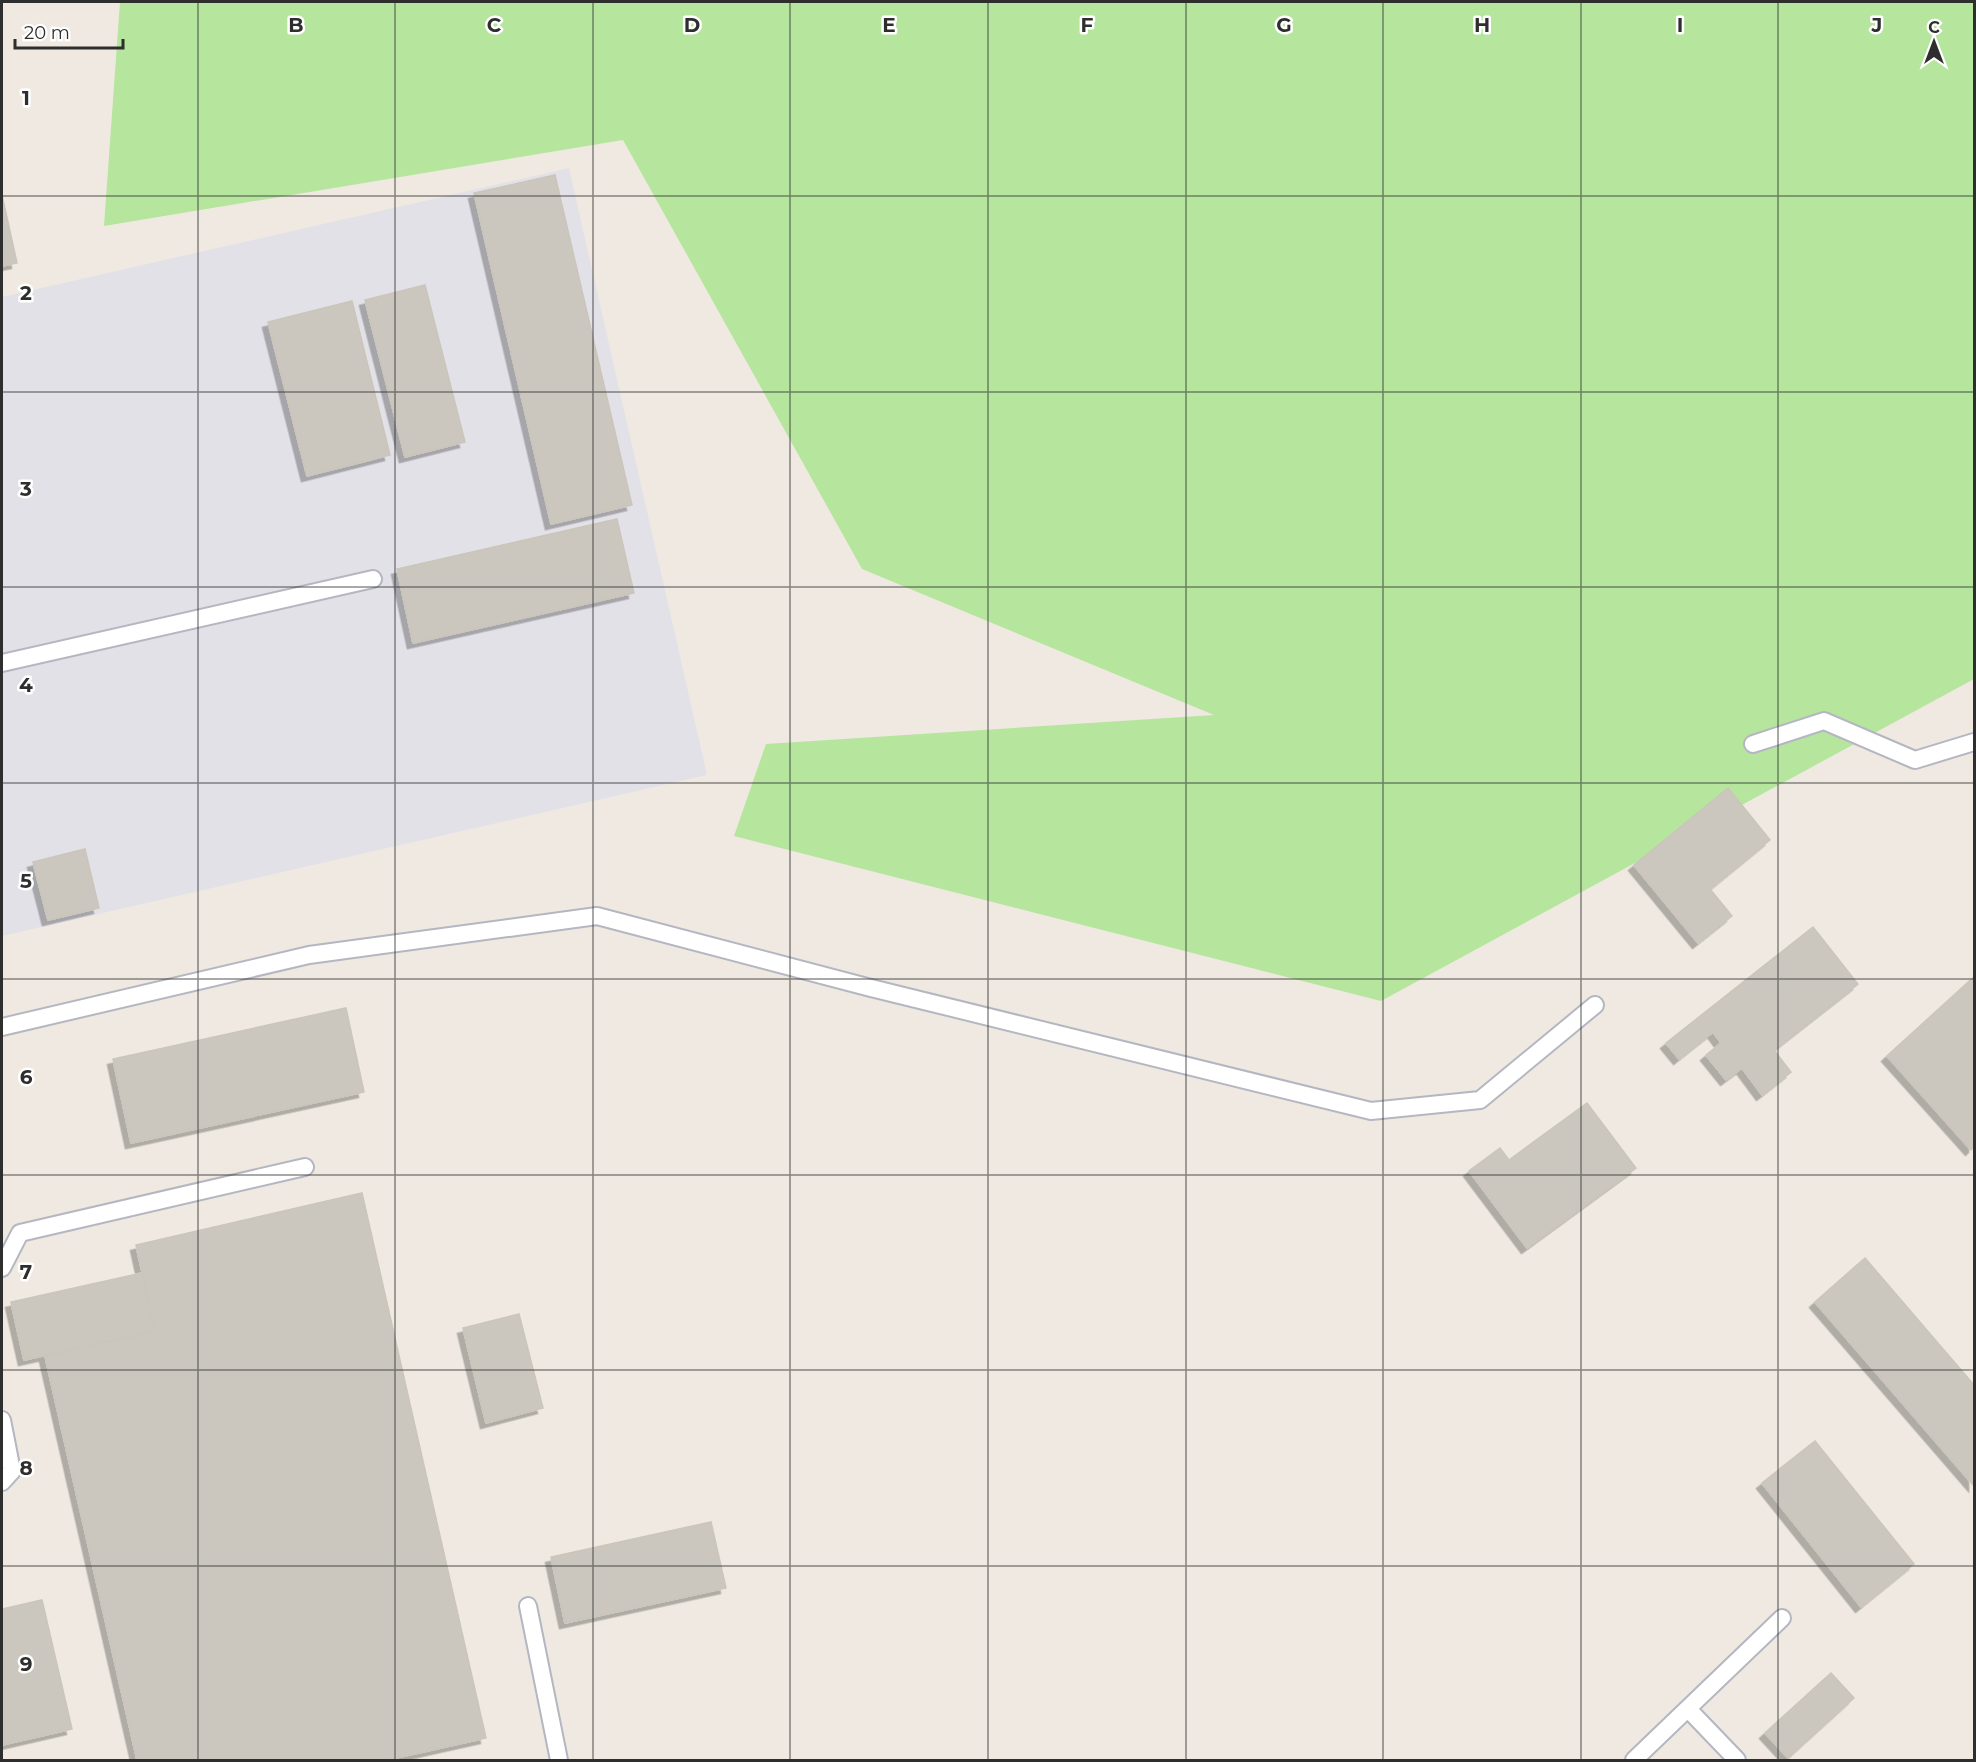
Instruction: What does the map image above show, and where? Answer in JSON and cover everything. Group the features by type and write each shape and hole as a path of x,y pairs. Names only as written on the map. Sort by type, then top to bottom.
{"lane":[{"path":"2,663 373,579"},
{"path":"1753,744 1824,721 1915,760 1974,742"},
{"path":"2,1027 309,955 597,916 871,988 1371,1111 1480,1100 1595,1005"},
{"path":"2,1268 20,1233 305,1167"},
{"path":"2,1420 12,1471 2,1482"},
{"path":"528,1606 559,1761"},
{"path":"1634,1761 1782,1618"},
{"path":"1688,1709 1737,1761"}],"shaded area":[{"path":"569,168 707,775 2,936 2,297"}],"green space":[{"path":"120,2 1974,2 1974,679 1381,1001 734,836 766,744 1214,715 862,569 623,140 104,226"}],"building":[{"path":"555,175 632,505 551,524 474,193"},
{"path":"2,195 17,263 2,266"},
{"path":"425,285 465,442 405,457 365,300"},
{"path":"352,301 390,455 307,476 268,322"},
{"path":"617,519 634,593 413,643 397,569"},
{"path":"1728,788 1770,840 1710,889 1732,916 1698,943 1634,865"},
{"path":"85,849 99,908 48,920 33,862"},
{"path":"1813,927 1858,984 1774,1050 1791,1072 1762,1095 1742,1068 1726,1080 1706,1055 1721,1043 1713,1032 1679,1059 1666,1043"},
{"path":"1974,977 1974,1147 1971,1150 1887,1056"},
{"path":"346,1008 364,1092 131,1143 113,1059"},
{"path":"1587,1103 1636,1168 1527,1248 1469,1171 1500,1148 1509,1160"},
{"path":"362,1193 486,1738 387,1760 137,1760 45,1356 155,1331 136,1245"},
{"path":"1865,1258 1974,1385 1974,1486 1815,1302"},
{"path":"142,1273 155,1331 24,1360 11,1302"},
{"path":"519,1314 543,1408 486,1423 463,1328"},
{"path":"1815,1441 1914,1564 1861,1607 1762,1483"},
{"path":"711,1522 726,1588 565,1623 551,1557"},
{"path":"42,1600 72,1729 2,1745 2,1609"},
{"path":"1831,1673 1854,1698 1788,1758 1765,1733"}]}
